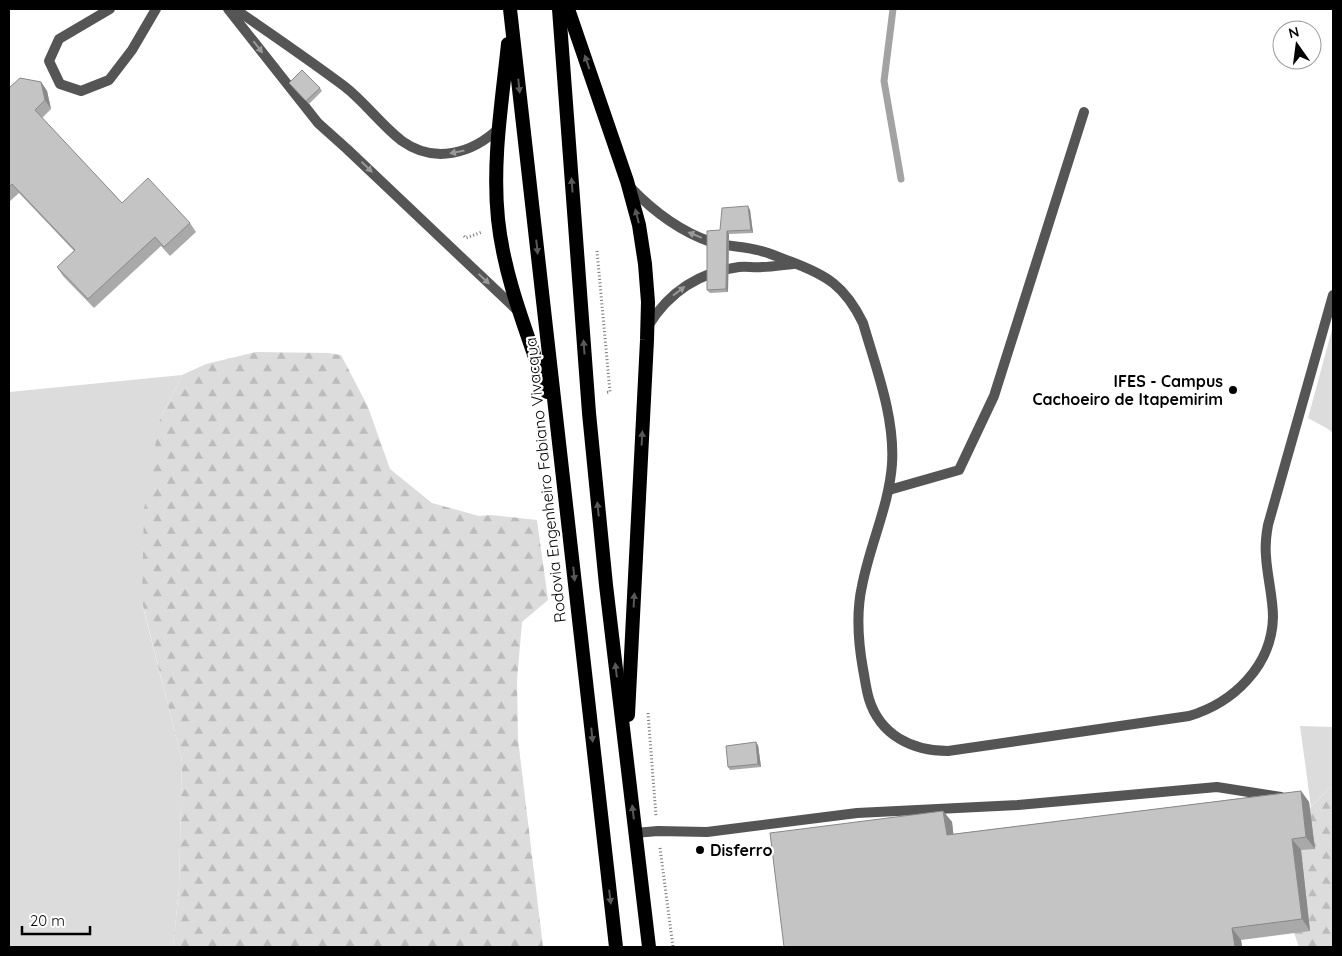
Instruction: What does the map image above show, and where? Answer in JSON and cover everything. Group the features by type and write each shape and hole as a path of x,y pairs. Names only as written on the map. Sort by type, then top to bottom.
{"highway":[{"path":"559,9 589,412 606,585 649,947"},
{"path":"568,9 629,186 639,225 648,302 626,754"},
{"path":"511,14 499,128 496,189 498,220 511,284 556,421"},
{"name":"Rodovia Engenheiro Fabiano Vivacqua","path":"511,14 616,947"}],"lane":[{"path":"110,9 59,39 49,61 60,84 81,91 109,80 132,50 156,9"},
{"path":"228,9 318,123 347,148 522,314"},
{"path":"235,9 346,88 402,141 416,148 430,153 460,152 488,139 499,128"},
{"path":"889,490 959,470 994,396 1084,112"},
{"path":"629,186 666,220 688,232 719,244 735,248 760,250 825,276 848,297 863,323 888,415 892,462 889,490 865,570 858,613 859,648 869,698 880,720 898,738 922,749 948,751 1189,716 1219,704 1244,684 1258,665 1267,646 1273,617 1266,556 1268,525 1333,295"},
{"path":"647,327 665,302 676,292 705,275 723,269 797,264"},
{"path":"635,833 658,831 707,832 857,813 1018,805 1216,787 1292,799"}],"path":[{"path":"466,238 487,230"},
{"path":"648,708 652,779 673,947"}],"green space":[{"path":"1333,326 1333,433 1308,418"},
{"path":"256,352 328,353 341,355 368,407 390,469 432,503 479,516 491,515 537,520 548,600 522,622 517,680 518,739 543,947 173,947 179,888 182,761 142,602 144,509 160,419 182,375 206,364"},
{"path":"182,375 160,419 142,603 182,761 179,888 173,947 9,947 9,392"},
{"path":"1300,726 1333,727 1333,785 1311,807"},
{"path":"1333,785 1333,947 1299,947 1287,913 1294,824"}],"building":[{"path":"302,70 320,88 306,101 289,83"},
{"path":"20,78 41,82 45,100 35,110 122,203 148,178 190,223 164,247 155,237 88,299 57,267 75,250 12,184 9,187 9,88"},
{"path":"748,206 751,230 727,231 726,289 707,290 707,231 720,230 722,208"},
{"path":"756,742 758,764 728,767 726,746"},
{"path":"1301,791 1306,837 1292,839 1302,919 1232,928 1235,947 784,947 770,833 943,811 947,835"}],"waterway":[{"path":"893,9 884,81 901,179"}],"place":[{"name":"IFES - Campus Cachoeiro de Itapemirim","path":"1233,390"},
{"name":"Disferro","path":"700,850"}]}
